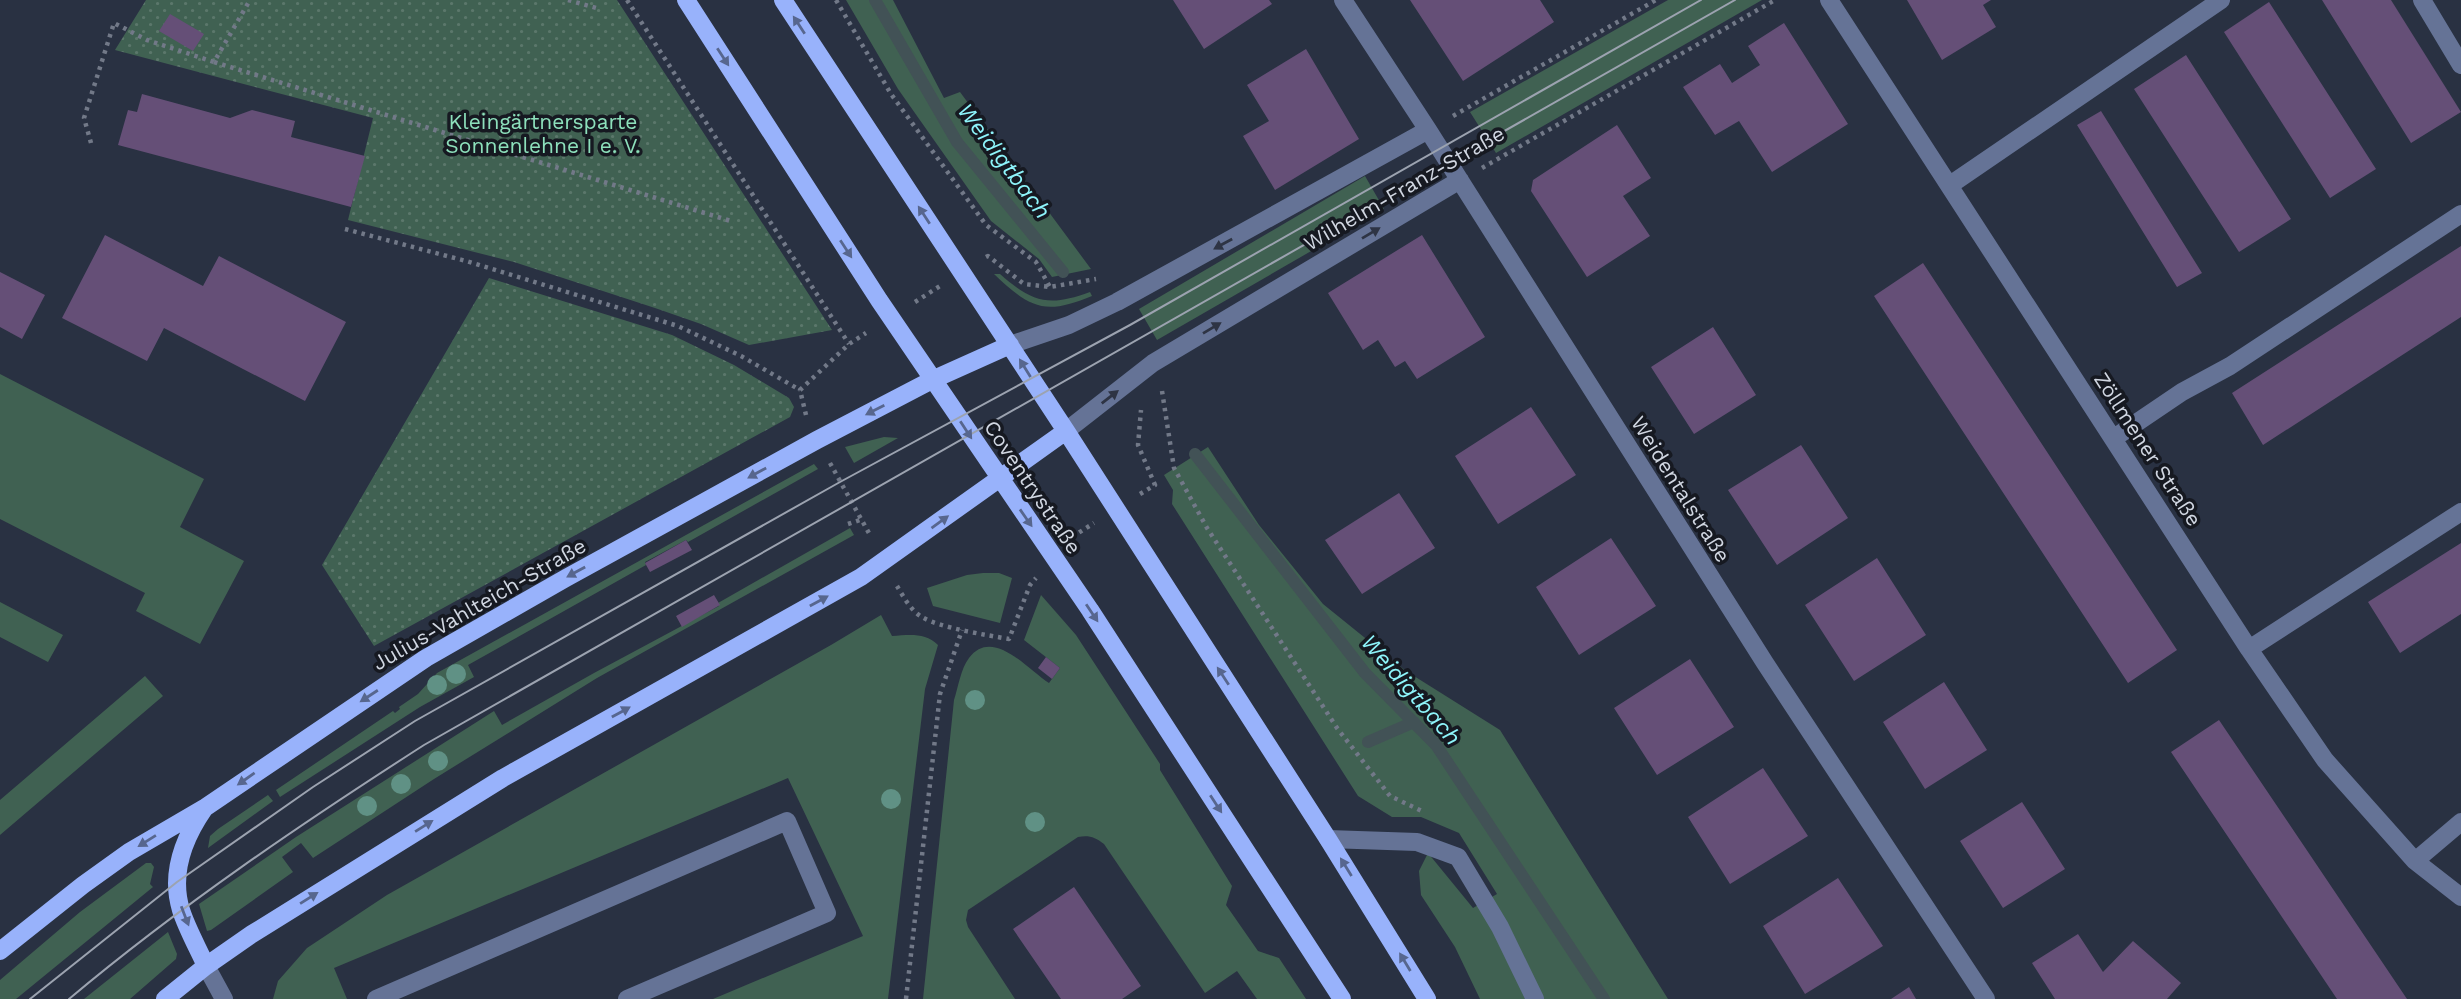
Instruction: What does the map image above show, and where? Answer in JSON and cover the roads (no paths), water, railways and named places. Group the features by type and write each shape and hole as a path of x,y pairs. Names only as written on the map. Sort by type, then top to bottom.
{"main road":[{"name":"Coventrystraße","path":"687,0 932,380 1097,621 1342,999"},
{"path":"783,0 1066,431 1328,839 1427,999"},
{"name":"Julius-Vahlteich-Straße","path":"0,951 119,859 205,807 426,658 817,440 932,380 1010,345"},
{"path":"165,999 252,934 503,778 884,562 1066,431"},
{"path":"205,807 192,826 181,854 177,882 181,909 206,966"}],"street":[{"name":"Weidentalstraße","path":"1343,0 1765,663 1986,999"},
{"name":"Zöllmener Straße","path":"1829,0 2249,649 2325,760 2415,862 2461,897"},
{"path":"1950,185 2221,0"},
{"path":"2422,0 2461,65"},
{"name":"Wilhelm-Franz-Straße","path":"1010,345 1069,325 1117,302 1428,130"},
{"name":"Wilhelm-Franz-Straße","path":"1066,431 1153,363 1460,180"},
{"path":"2114,438 2182,392 2230,366 2461,214"},
{"path":"2249,649 2461,512"},
{"path":"376,999 787,821 827,913 627,999"},
{"path":"2415,862 2461,822"},
{"path":"1328,839 1418,842 1458,857 1500,927 1535,999"},
{"path":"206,966 224,999"}],"waterway":[{"name":"Weidigtbach","path":"875,0 957,142 1063,272"},
{"name":"Weidigtbach","path":"1195,454 1365,673 1436,745 1604,999"},
{"path":"1368,742 1414,722"}],"tram line":[{"path":"30,999 177,882 313,787 415,721 840,482 1130,325 1701,0"},
{"path":"69,999 111,964 242,866 424,745 1735,0"}],"park label":[{"name":"Kleingärtnersparte Sonnenlehne I e. V.","path":"543,133"}]}
